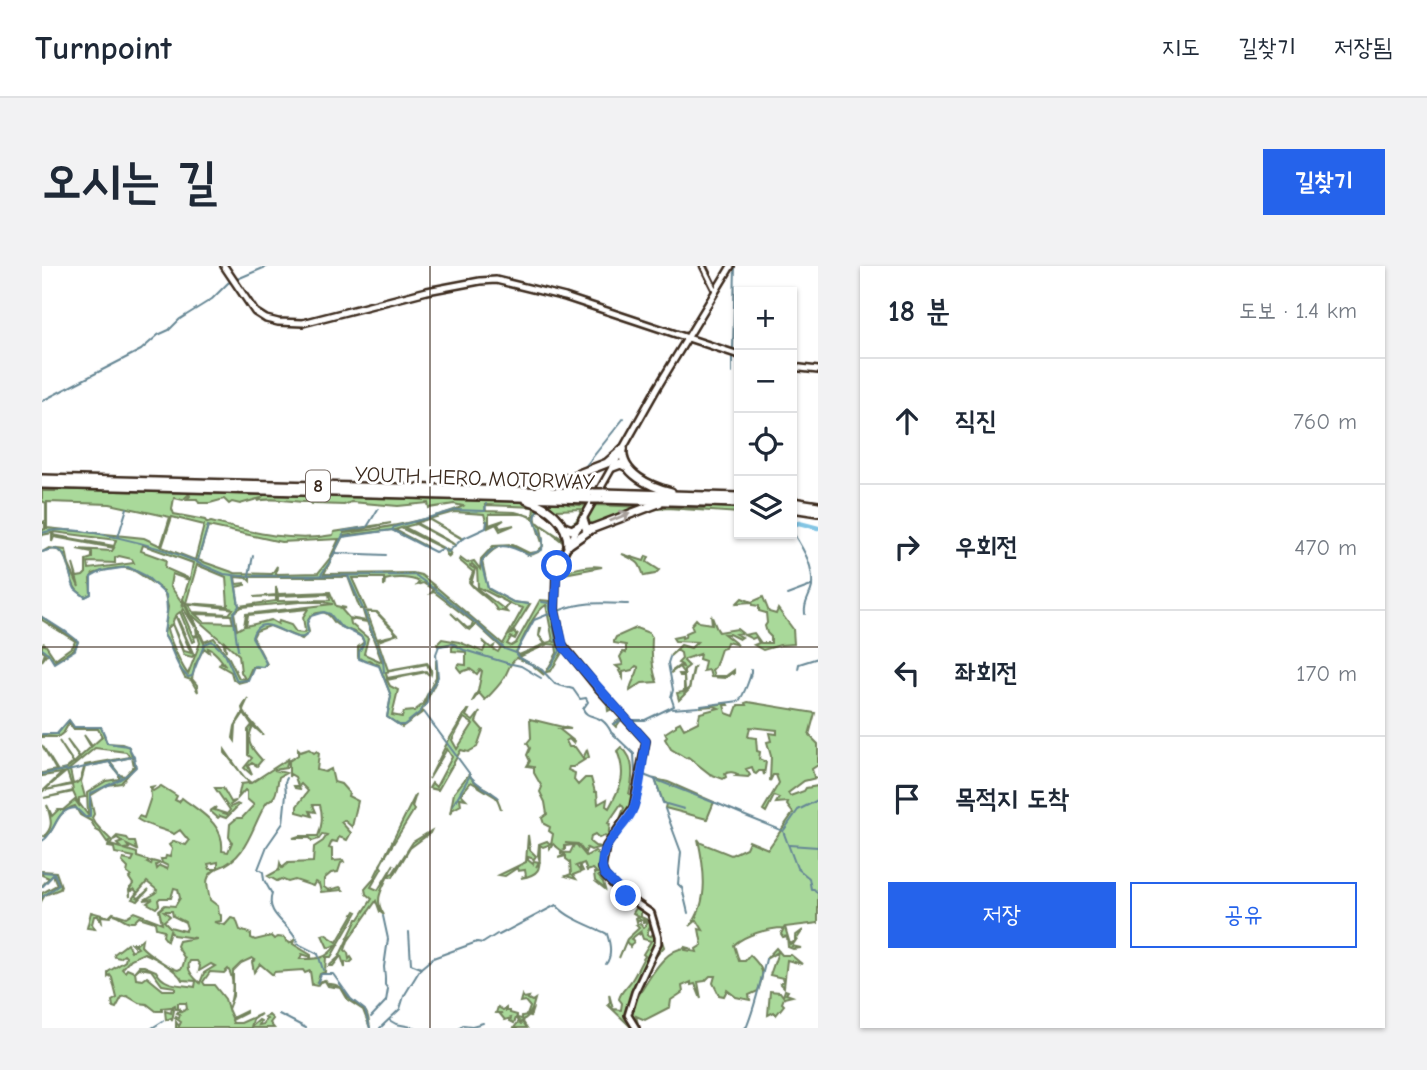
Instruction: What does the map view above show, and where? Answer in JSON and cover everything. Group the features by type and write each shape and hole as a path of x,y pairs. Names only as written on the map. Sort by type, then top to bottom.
{"highway":[{"path":"524,491 554,485 601,466 615,458 623,449"},
{"path":"623,449 627,467"},
{"path":"601,466 611,471 621,464 648,484 686,495"},
{"name":"YOUTH HERO MOTORWAY","path":"42,479 524,491 734,503"},
{"name":"YOUTH HERO MOTORWAY","path":"42,484 515,497 734,497"},
{"path":"515,497 541,505 564,527 572,530 581,523 591,529"},
{"path":"564,527 568,545 591,529 640,509 675,501"},
{"path":"797,503 818,506"},
{"path":"797,509 818,512"}],"main road":[{"path":"224,266 257,314 285,323 303,323 427,291 493,280 552,293 734,353"},
{"path":"636,1028 628,1015 635,992 658,943 654,921 650,911 623,894 610,882 602,868 606,846 633,807 646,741 562,644 555,610 556,570 623,449 731,266"},
{"path":"797,367 818,370"}],"street":[{"path":"703,266 716,292"}],"green space":[{"path":"42,489 527,502 540,508 535,515 536,520 526,515 533,517 534,507 485,505 486,511 522,514 489,514 489,525 504,520 498,524 500,528 514,525 500,531 496,524 488,528 484,514 454,512 429,519 462,539 428,519 416,523 455,545 416,524 404,527 449,551 451,555 448,558 449,555 444,549 401,528 395,530 427,547 392,530 343,536 324,574 413,573 421,575 435,586 432,589 423,583 417,585 419,582 416,580 398,578 385,580 384,587 384,578 352,578 366,609 360,609 348,577 250,577 250,581 247,578 235,577 236,584 245,583 236,587 239,606 276,601 276,596 254,597 276,595 276,587 278,594 330,592 336,606 346,608 341,609 349,618 366,621 363,611 377,612 398,634 378,641 388,670 427,663 431,671 431,674 427,664 386,672 387,678 426,671 429,675 426,672 387,680 390,686 398,690 392,715 402,717 404,712 414,711 422,705 436,677 436,660 437,679 423,712 402,727 387,717 391,696 379,665 358,657 358,647 364,642 362,638 339,626 323,613 310,616 307,623 309,632 302,639 270,626 256,631 253,637 267,664 264,667 252,667 246,681 238,683 231,672 219,665 221,662 226,666 216,653 204,648 195,665 192,679 198,692 191,680 185,678 164,635 168,607 164,591 132,570 117,568 93,574 90,579 91,594 85,597 76,589 63,554 52,549 42,552 49,548 66,550 69,565 79,587 73,564 77,577 83,576 86,573 86,560 92,558 92,552 77,549 112,551 114,548 54,537 52,542 52,533 42,535 42,530 45,529 45,523 42,523 46,520 46,503 42,501 42,491 56,491","holes":["189,494 187,499 197,499 199,503 224,499 229,504 240,504 261,498 258,501 277,499 312,504 344,505 351,502 398,506 428,503 429,508 454,504 463,506 439,515 370,530 343,533 391,523 334,532 333,535 302,538 256,533 174,514 174,498 183,500","47,502 110,504 170,517 161,546 144,538 47,528","172,517 204,525 195,560 162,547","208,526 281,542 339,539 330,558 318,573 276,574 277,566 272,574 235,573 198,560","54,532 116,540 114,546 53,535","143,545 193,563 190,579 165,568 166,560 141,551","119,556 132,559 134,563 89,569 88,562 115,563 115,558","197,565 226,577 228,606 186,603","172,574 189,580 182,602 170,586","329,594 330,600 278,601 278,596","184,601 205,645 196,628 197,635 193,636 183,608 195,627 185,605 182,606","300,602 333,604 246,614 244,626 237,630 234,612 242,607","188,604 233,609 229,614 193,612","308,609 303,617 303,633 296,632 291,625 279,621 278,624 271,620 246,626 248,615","180,612 192,642 195,641 194,637 198,636 200,643 188,674 167,629 172,624 184,655 194,655 176,615","367,612 376,612 395,632 395,635 377,639","195,614 231,615 233,623 204,622","192,615 223,642 226,651 225,642 239,655 241,672 245,679 239,678 229,658 214,638 204,642","176,617 191,653 184,651 172,624","350,619 367,622 382,662 364,654 368,638 351,624"]},
{"path":"537,502 649,505 567,504 590,506 577,527 571,529 566,525 576,521 582,509 556,510 554,513 560,520"},
{"path":"594,505 645,507 590,528 584,522"},
{"path":"657,506 734,508 734,513 668,508 633,515 595,530 575,542 559,568 558,579 566,572 578,568 602,567 564,574 557,581 557,568 568,548 577,540 598,528 648,508 659,507 706,508"},
{"path":"535,521 540,524 543,545"},
{"path":"542,526 564,540 561,528 567,542 556,536 567,545 556,578 555,601 559,636 555,642 559,641 609,703 609,707 612,705 623,717 616,727 613,724 622,718 614,708 608,711 607,702 563,651 551,671 546,672 557,653 556,645 548,644 519,657 540,669 544,675 531,664 517,658 500,684 485,700 479,693 472,702 478,691 482,671 477,674 470,669 461,672 457,667 458,664 466,665 466,652 452,651 452,647 456,645 453,643 437,644 442,639 459,642 483,652 486,645 482,640 491,648 494,646 493,649 498,652 501,647 476,624 470,630 467,629 451,613 467,628 471,627 473,622 434,592 431,593 436,587 503,644 523,608 509,604 505,610 507,612 497,610 492,603 476,589 471,584 469,582 473,572 459,560 460,558 467,563 474,561 480,569 481,559 493,546 513,545 529,553 537,552 542,547 539,551 535,554 528,555 514,547 498,547 482,561 488,589 513,602 530,604 511,634 518,633 515,639 511,637 507,644 511,646 516,643 540,600 550,601 553,610 553,565 565,544","holes":["472,564 477,569 478,587 509,603 504,609 471,584 475,569 470,566","546,605 553,641 546,643 539,636 545,644 519,655 516,652 533,620"]},
{"path":"622,554 644,561 646,556 649,557 647,562 659,570 655,574 644,576 637,562"},
{"path":"763,597 769,612 776,614 778,609 793,629 794,644 763,650 754,645 759,643 756,637 752,639 744,635 754,633 761,643 771,643 765,626 766,613 759,611 759,606 753,605 752,602"},
{"path":"742,598 752,602 737,603"},
{"path":"711,615 719,632 737,629 742,633 736,634 742,637 739,639 724,634 738,645 727,642 712,670 714,676 726,676 734,670 734,674 725,678 711,677 709,670 703,671 705,661 699,659 700,654 685,659 689,666 684,670 684,674 679,667 672,672 679,666 683,667 678,663 682,659 681,653 677,650 670,656 681,645 691,648 697,642 675,641 673,638 685,637 686,633 693,630 691,625 696,619 712,624"},
{"path":"42,617 78,642 74,649 54,662 48,653 42,661 45,653 42,651 42,645 45,645 43,643 45,644 55,659 73,646 75,641 42,620"},
{"path":"636,628 652,637 652,660 657,682 642,683 630,691 638,667 623,672 623,678 619,671 621,670 616,666 623,665 620,657 623,652 626,653 626,645 614,641 616,637"},
{"path":"694,668 689,690 679,700 677,693 689,688"},
{"path":"248,698 243,710 263,735 253,726 249,736 250,744 262,760 257,766 252,763 248,766 252,775 244,768 252,758 248,755 248,730 252,725 244,713 236,725 235,741 233,738 235,726"},
{"path":"748,702 815,713 809,735 818,744 818,765 812,769 816,778 804,781 788,793 790,796 806,788 818,786 818,923 785,927 790,944 803,930 792,946 801,948 788,947 787,936 783,937 781,934 784,928 757,933 734,945 739,961 745,961 750,955 762,971 758,991 749,995 750,1000 736,997 727,990 724,996 719,995 713,983 715,976 710,976 705,981 698,982 701,999 695,984 691,985 691,982 682,986 683,992 671,1000 670,1007 645,1020 636,1016 637,1028 630,1015 637,991 659,943 654,916 664,947 654,958 635,1001 665,958 685,948 697,952 696,949 702,945 699,929 703,930 697,920 690,926 701,906 703,895 698,839 701,843 731,855 746,848 749,841 768,849 793,813 787,805 788,802 776,803 779,798 774,796 766,812 763,810 779,783 776,775 773,775 770,781 771,756 767,742 771,741 769,733 777,734 777,730 750,727 748,737 756,738 759,759 766,762 764,775 763,771 754,773 752,767 746,769 750,775 748,777 736,776 738,775 730,772 725,774 723,779 710,774 688,757 671,749 665,739 665,733 680,722 684,729 698,722 700,713 719,708 700,707 727,703 728,705 724,705 726,713 734,716 738,705 746,705"},
{"path":"467,710 466,716 473,721 480,712 476,722 483,730 477,747 468,752 461,750 438,790 429,788 432,783 436,787 452,757 447,749 429,779","holes":["464,718 473,724 457,749 452,740"]},
{"path":"530,719 571,729 559,729 574,741 566,741 569,747 575,747 583,758 587,750 589,757 568,770 575,773 574,780 578,785 585,778 591,778 597,792 598,804 607,799 606,806 609,808 619,787 622,767 617,751 621,747 629,757 632,775 629,794 634,796 633,804 621,822 624,808 621,804 608,823 608,837 599,838 595,834 591,836 590,842 601,847 591,850 587,848 585,853 578,844 565,843 577,845 586,856 595,851 601,857 604,847 601,868 610,884 601,874 598,876 605,889 595,881 594,873 597,873 593,869 587,871 584,863 576,866 580,871 580,865 583,871 573,875 576,879 566,876 571,874 570,862 566,856 558,858 565,855 561,852 570,853 574,845 565,846 562,851 553,844 550,849 548,845 540,845 540,861 539,844 547,841 551,845 553,834 542,818 547,814 540,792 542,787 534,773 534,767 527,766 530,761 527,755 530,748 527,743 531,738"},
{"path":"69,720 74,727 101,727 107,743 129,747 132,757 135,767 121,783 108,785 90,796 94,814 92,818 112,841 110,845 121,848 117,844 123,842 117,838 113,840 117,836 135,842 137,850 127,845 129,848 124,849 137,853 137,857 150,861 147,863 151,865 152,861 160,863 156,865 157,869 160,866 167,869 168,866 162,863 161,859 170,857 172,849 169,845 174,841 186,845 189,841 180,830 174,834 137,819 139,816 144,818 151,797 150,787 155,786 151,789 153,791 161,786 177,796 175,800 179,802 182,798 203,814 220,833 222,851 228,852 232,842 229,837 230,824 237,818 242,818 254,805 247,799 245,790 238,798 241,784 249,783 244,777 251,783 288,759 286,768 274,770 286,773 279,777 275,796 265,805 242,850 218,868 218,862 208,864 210,869 217,869 209,875 207,883 210,900 218,906 221,915 221,921 214,922 225,925 231,918 236,919 240,930 251,934 251,938 255,940 271,936 274,939 285,938 290,943 294,940 293,944 311,955 302,954 300,959 311,959 325,956 336,945 328,948 322,935 325,934 337,942 355,911 357,912 331,957 326,957 325,972 320,974 317,982 325,980 328,984 341,988 328,986 325,981 317,986 312,985 310,971 274,972 273,975 260,964 254,972 252,962 255,960 252,958 233,971 233,988 228,969 224,973 210,972 203,982 205,985 214,985 225,999 232,1018 246,1011 232,1020 233,1023 241,1023 261,1014 253,1020 251,1027 259,1020 259,1025 264,1024 267,1019 265,1017 269,1015 273,1019 270,1023 274,1028 176,1028 176,1022 179,1026 181,1022 175,1018 179,1018 180,1014 177,1013 180,1009 181,1012 187,1009 186,1003 178,1003 178,1009 173,1006 172,1021 171,1018 166,1020 165,1011 171,1013 172,1007 156,1011 127,996 122,997 116,1008 113,1007 112,1001 117,998 108,972 125,961 126,957 115,957 114,954 127,944 131,951 138,948 137,943 142,939 141,946 144,949 178,970 182,968 185,959 177,946 179,941 195,938 173,935 170,930 167,941 163,936 164,930 156,928 155,922 139,917 131,922 113,914 109,917 113,913 126,917 134,912 162,923 159,910 165,905 175,906 180,898 178,889 174,888 171,898 160,898 156,908 147,903 153,899 144,900 157,890 147,882 135,896 139,898 149,889 138,901 132,899 137,892 130,889 130,897 129,890 133,884 127,873 128,868 122,862 123,859 132,861 134,857 115,853 114,848 108,847 109,841 96,830 91,821 80,815 75,806 63,812 50,833 44,836 51,825 47,805 52,816 75,800 80,807 73,792 44,798 73,791 72,785 46,790 71,784 67,772 70,770 73,784 80,780 85,765 130,757 126,752 95,748 42,792 62,773 42,776 42,773 56,770 42,745 58,771 73,763 59,741 74,763 79,758 67,740 80,757 91,747 84,735 92,746 102,737 98,729 73,729 69,723 58,737 42,735 57,734","holes":["132,757 134,766 125,776 120,775 110,762","109,762 119,779 106,781 87,793 88,815 79,803 79,798 85,797 81,782 85,767","164,911 172,911 173,916 185,922 185,931 170,927 164,921 170,916","144,953 182,980 196,981 195,987 163,980 156,971 144,966 139,966 134,972 127,969 125,972 122,969 131,959","190,961 197,961 199,971 211,964 215,966 204,973 200,983 191,973 189,964","139,968 151,970 162,985 175,987 175,990 163,990 147,977 143,980 136,979 135,972"]},
{"path":"298,749 300,752 309,749 314,753 317,751 317,770 325,772 331,769 334,782 341,784 349,793 348,796 358,801 352,827 344,820 341,822 351,833 347,840 339,837 337,842 332,841 329,848 332,849 332,861 344,862 338,872 331,873 324,879 324,887 328,890 340,887 343,890 321,892 319,884 315,882 313,886 295,880 277,881 268,876 279,870 280,863 282,868 288,863 313,862 314,847 327,835 322,834 319,839 312,841 310,838 293,838 318,836 322,820 320,805 313,805 316,812 310,811 312,816 297,812 297,806 308,791 301,784 300,789 295,788 294,786 298,786 295,777 290,774 289,777 289,761 298,755"},
{"path":"469,774 496,797 471,782 461,794 466,799 460,798 461,805 450,814 454,793"},
{"path":"655,779 714,802 707,819 665,808 666,804"},
{"path":"215,788 223,788 231,802 236,801 231,807 239,805 226,818 218,818 210,811 216,807 214,810 227,814 230,810"},
{"path":"416,794 412,807 414,810 383,861"},
{"path":"431,831 410,848 393,877 388,876 379,900 384,915 380,912 376,901 348,941 345,950 349,959 351,957 353,960 350,963 345,962 345,968 341,956 333,966 329,966 339,957 357,919 372,899 365,889 380,865 382,868 371,887 378,890 394,864 388,875 393,873 413,842"},
{"path":"528,835 530,850 536,856 534,859 528,857 528,860 533,864 534,861 539,862 536,867 540,862 537,871 528,876 521,878 526,876 525,870 518,871 517,868 505,876 499,875 526,862"},
{"path":"42,871 56,872 61,886 60,889 45,895 42,900 42,893 57,885 53,875 42,886 49,878 42,875"},
{"path":"636,908 641,911 641,917 652,922 647,935 651,936 655,931 657,941 627,1014 627,1018 636,1028 632,1028 608,1005 609,994 613,1009 621,1010 620,996 634,976 651,941 643,939 641,933 639,935 640,932 631,939 634,941 630,947 626,941 639,928 636,925 640,923 643,928 648,923 642,922 647,922 646,920 637,922 636,918 639,917 633,913"},
{"path":"91,912 108,917 101,916 102,924 98,916 94,916 92,924 95,929 87,928"},
{"path":"776,948 782,955 791,955 802,964 787,960 784,987 780,983 784,981 783,978 770,975 778,952 766,959"},
{"path":"341,988 366,1012 370,1028 363,1010 348,1000"},
{"path":"785,990 788,991 786,994 792,996 784,998 784,1005 776,1015 774,1012 768,1015 770,991 780,992 783,996"},
{"path":"522,995 532,1001 535,999 528,1016 520,1023 524,1020 527,1028 514,1028 519,1021 516,1018 514,1023 510,1021 511,1018 505,1020 500,1014 502,1013 496,1013 498,1007 503,1010 506,1008 506,1011 522,1019 530,1007 525,1001 520,1002"}],"waterway":[{"path":"42,401 141,350 180,319 212,299 228,283 268,266"},
{"path":"733,351 735,266"},
{"path":"732,356 732,373"},
{"path":"584,468 624,418"},
{"path":"539,485 562,476"},
{"path":"455,510 485,511 486,504"},
{"path":"535,519 538,507"},
{"path":"118,537 127,508"},
{"path":"343,531 367,527 378,509"},
{"path":"343,537 392,530 394,527 453,511"},
{"path":"392,530 435,552 443,549 448,552 462,539 486,528 487,521"},
{"path":"528,604 513,602 488,588 481,563 491,550 497,547 514,548 528,555 542,550 543,540 535,521"},
{"path":"797,524 818,528"},
{"path":"197,562 208,526"},
{"path":"42,533 56,530 96,533 141,543 195,561"},
{"path":"320,576 343,535"},
{"path":"797,539 807,558 812,579 805,614"},
{"path":"42,552 52,549 63,554 75,589 85,597 91,594 91,577 102,571 128,567 146,576 166,595 164,633"},
{"path":"335,553 386,555"},
{"path":"249,575 253,556"},
{"path":"196,562 224,574 241,576 415,575 433,588"},
{"path":"234,576 239,606 233,614 238,650"},
{"path":"348,576 363,609"},
{"path":"787,595 811,586"},
{"path":"434,589 505,649 519,657"},
{"path":"542,602 549,603 556,641"},
{"path":"558,611 584,604 628,604"},
{"path":"364,611 383,660 384,672"},
{"path":"256,666 263,667 266,663 252,637 261,626 273,626 302,637 308,634 307,623 311,616 324,612 330,614 339,625"},
{"path":"517,651 534,620 549,614"},
{"path":"42,617 64,631"},
{"path":"340,626 362,637 364,643 359,659 379,666 391,696 387,717 399,725 404,725 427,703 428,694 438,677 436,654 439,646 453,644 510,664"},
{"path":"42,649 54,663 75,650 78,641 65,631"},
{"path":"164,635 180,668 188,677 192,676 204,645"},
{"path":"205,644 212,641 225,654 237,681 248,680 254,666"},
{"path":"549,669 560,651 557,642"},
{"path":"629,720 645,720 674,706 668,663 670,657"},
{"path":"520,658 542,670 555,684 573,689 580,699 586,698 588,702 583,709 585,713 603,721 611,732"},
{"path":"798,669 799,664 818,658"},
{"path":"512,664 521,666 541,678"},
{"path":"701,706 739,701 751,670"},
{"path":"686,708 699,707"},
{"path":"672,709 685,708"},
{"path":"424,712 469,773"},
{"path":"42,734 57,734 69,720 74,727 101,727 105,736"},
{"path":"613,724 622,720"},
{"path":"612,733 634,754 635,772 638,773"},
{"path":"46,838 65,811 76,808 85,817 90,817 90,794 120,779 136,767 128,746 107,743 105,738"},
{"path":"67,771 132,757"},
{"path":"109,762 121,777"},
{"path":"42,774 66,770"},
{"path":"469,774 478,784 498,797"},
{"path":"641,774 715,803"},
{"path":"453,805 469,777"},
{"path":"287,778 283,823 267,846 258,869 263,872 264,880 272,894 271,902 275,914 291,931 298,944 318,954 323,970"},
{"path":"655,779 663,803 684,809"},
{"path":"784,830 798,810 818,800"},
{"path":"716,803 742,814"},
{"path":"665,809 681,852 678,884 682,888 688,913"},
{"path":"743,815 783,831 797,868 809,878 811,889 818,894"},
{"path":"789,845 818,847"},
{"path":"42,872 54,873 59,885 42,897"},
{"path":"42,887 53,875"},
{"path":"499,935 556,905 574,918 607,934 610,953 606,964"},
{"path":"383,916 388,939 385,977"},
{"path":"409,932 411,964 421,968"},
{"path":"380,1028 400,1009 404,996 421,968 433,958 477,942 483,943 497,934"},
{"path":"745,1028 756,1000 766,959"},
{"path":"317,983 321,974 333,974 351,999 365,1010 370,1028"},
{"path":"371,1017 386,1001 388,989 385,978"},
{"path":"279,1014 306,1028"},
{"path":"389,1020 417,1028"},
{"path":"152,1028 163,1021"},
{"path":"460,1028 463,1025 483,1023"}],"route":[{"path":"557,566 555,610 564,648 646,741 635,804 631,814 606,846 602,861 604,874 626,896"}]}
